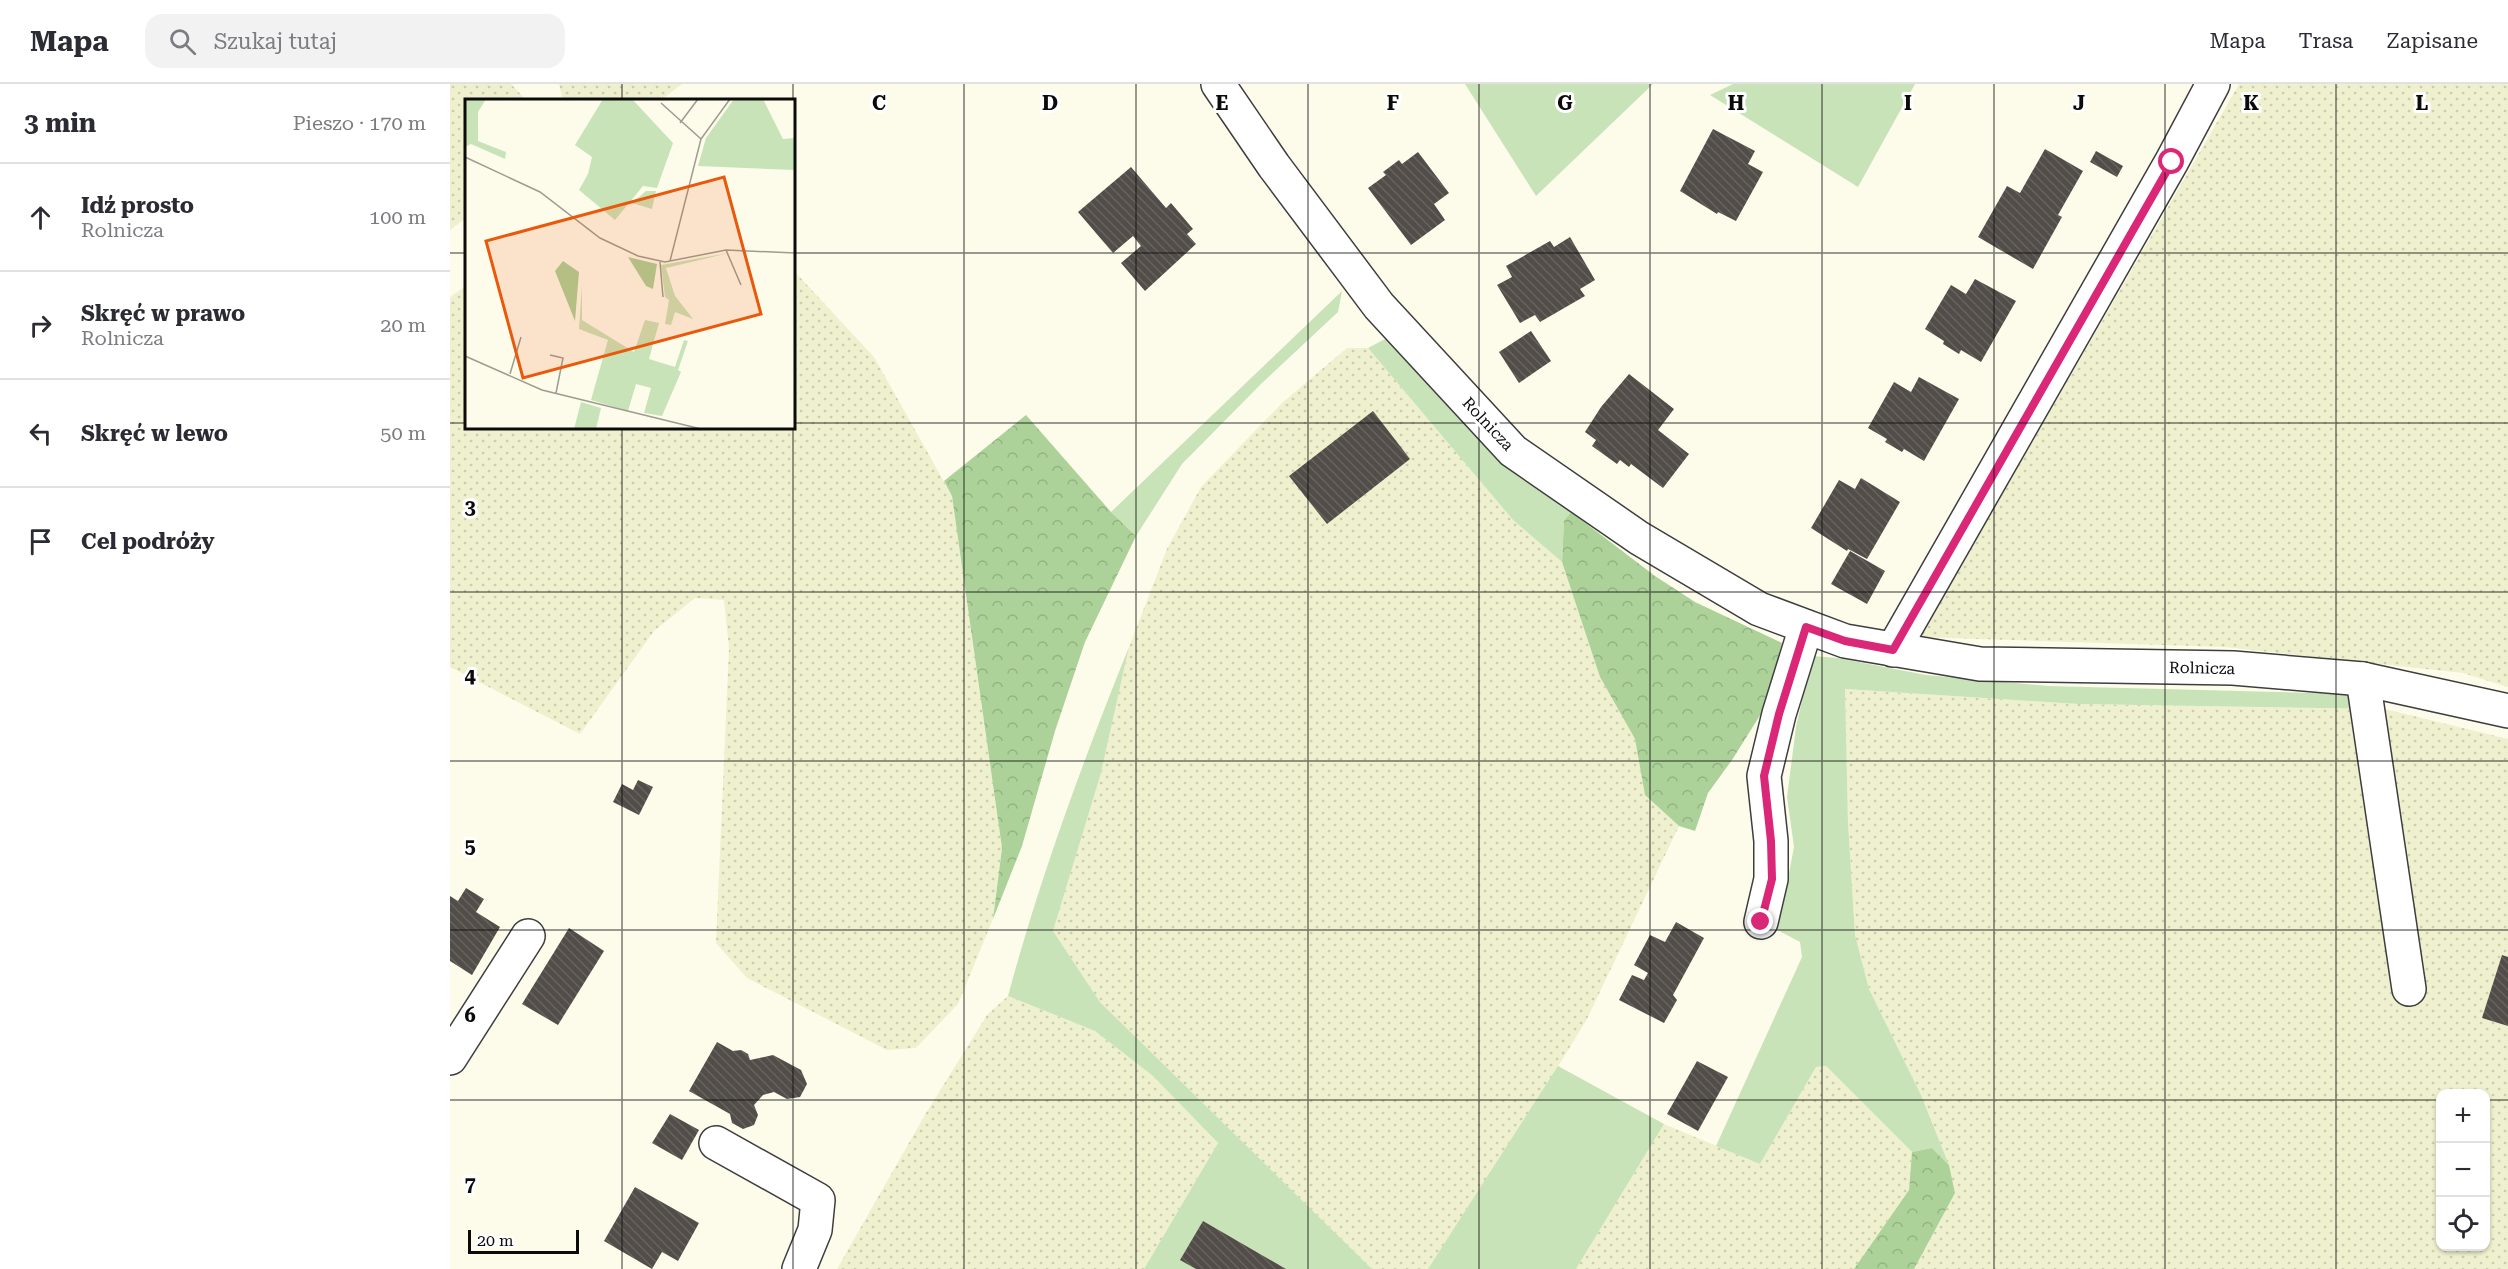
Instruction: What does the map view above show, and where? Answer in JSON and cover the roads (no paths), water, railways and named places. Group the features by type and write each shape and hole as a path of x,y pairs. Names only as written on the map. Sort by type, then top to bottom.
{"street":[{"name":"Rolnicza","path":"1218,84 1274,166 1379,306 1512,451 1639,538 1759,609 1845,641 1980,664 2233,668 2363,679 2508,711"},
{"path":"1893,650 2172,162 2213,84"},
{"path":"1761,922 1772,879 1771,841 1764,776 1779,714 1806,627"},
{"path":"2363,679 2409,989"},
{"path":"450,1058 528,936"},
{"path":"716,1143 818,1200 815,1230 799,1269"}]}
